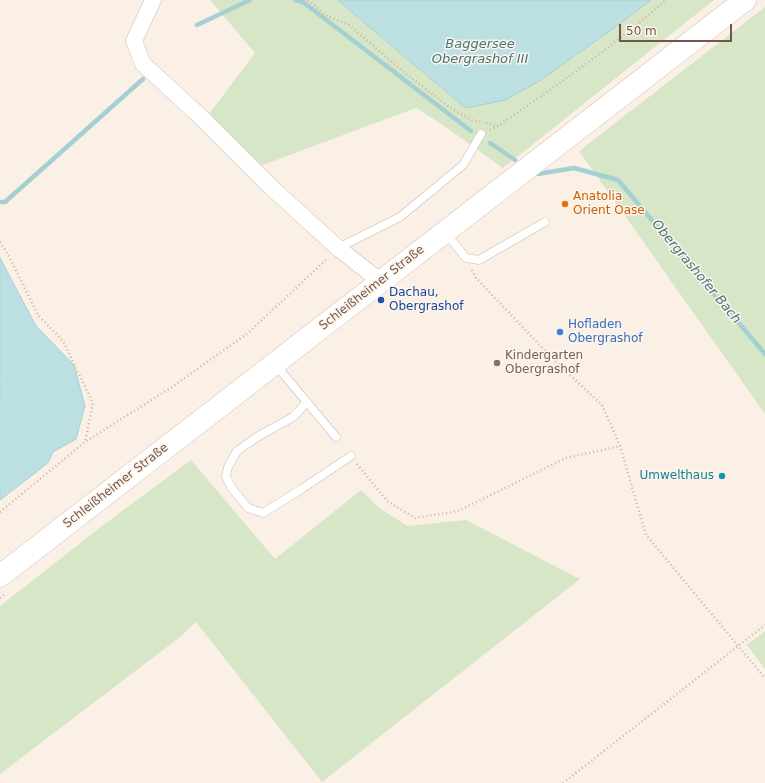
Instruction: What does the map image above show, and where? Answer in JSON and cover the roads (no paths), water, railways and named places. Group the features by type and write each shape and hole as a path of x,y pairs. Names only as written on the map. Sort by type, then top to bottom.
{"main road":[{"name":"Schleißheimer Straße","path":"0,576 744,0"}],"street":[{"path":"153,0 134,41 143,64 201,117 273,189 338,248 380,281"}],"lane":[{"path":"338,248 400,217 463,165 481,134"},
{"path":"444,231 466,258 479,260 545,222"},
{"path":"274,363 336,437"},
{"path":"307,402 293,417 257,437 238,451 228,466 226,476 231,487 248,508 263,513 351,456"}],"water":[{"name":"Baggersee Obergrashof III","path":"338,0 651,0 541,80 505,100 466,108"},
{"path":"0,258 36,326 74,365 85,406 76,439 53,452 48,463 0,500"}],"waterway":[{"path":"197,25 250,0"},
{"path":"295,0 303,2 471,131"},
{"path":"0,202 5,202 143,79"},
{"path":"490,143 515,160"},
{"name":"Obergrashofer Bach","path":"537,174 574,168 618,180 765,354"}],"place":[{"name":"Anatolia Orient Oase","path":"565,204"},
{"name":"Dachau, Obergrashof","path":"381,300"},
{"name":"Hofladen Obergrashof","path":"560,332"},
{"name":"Kindergarten Obergrashof","path":"497,363"},
{"name":"Umwelthaus","path":"722,476"}]}
